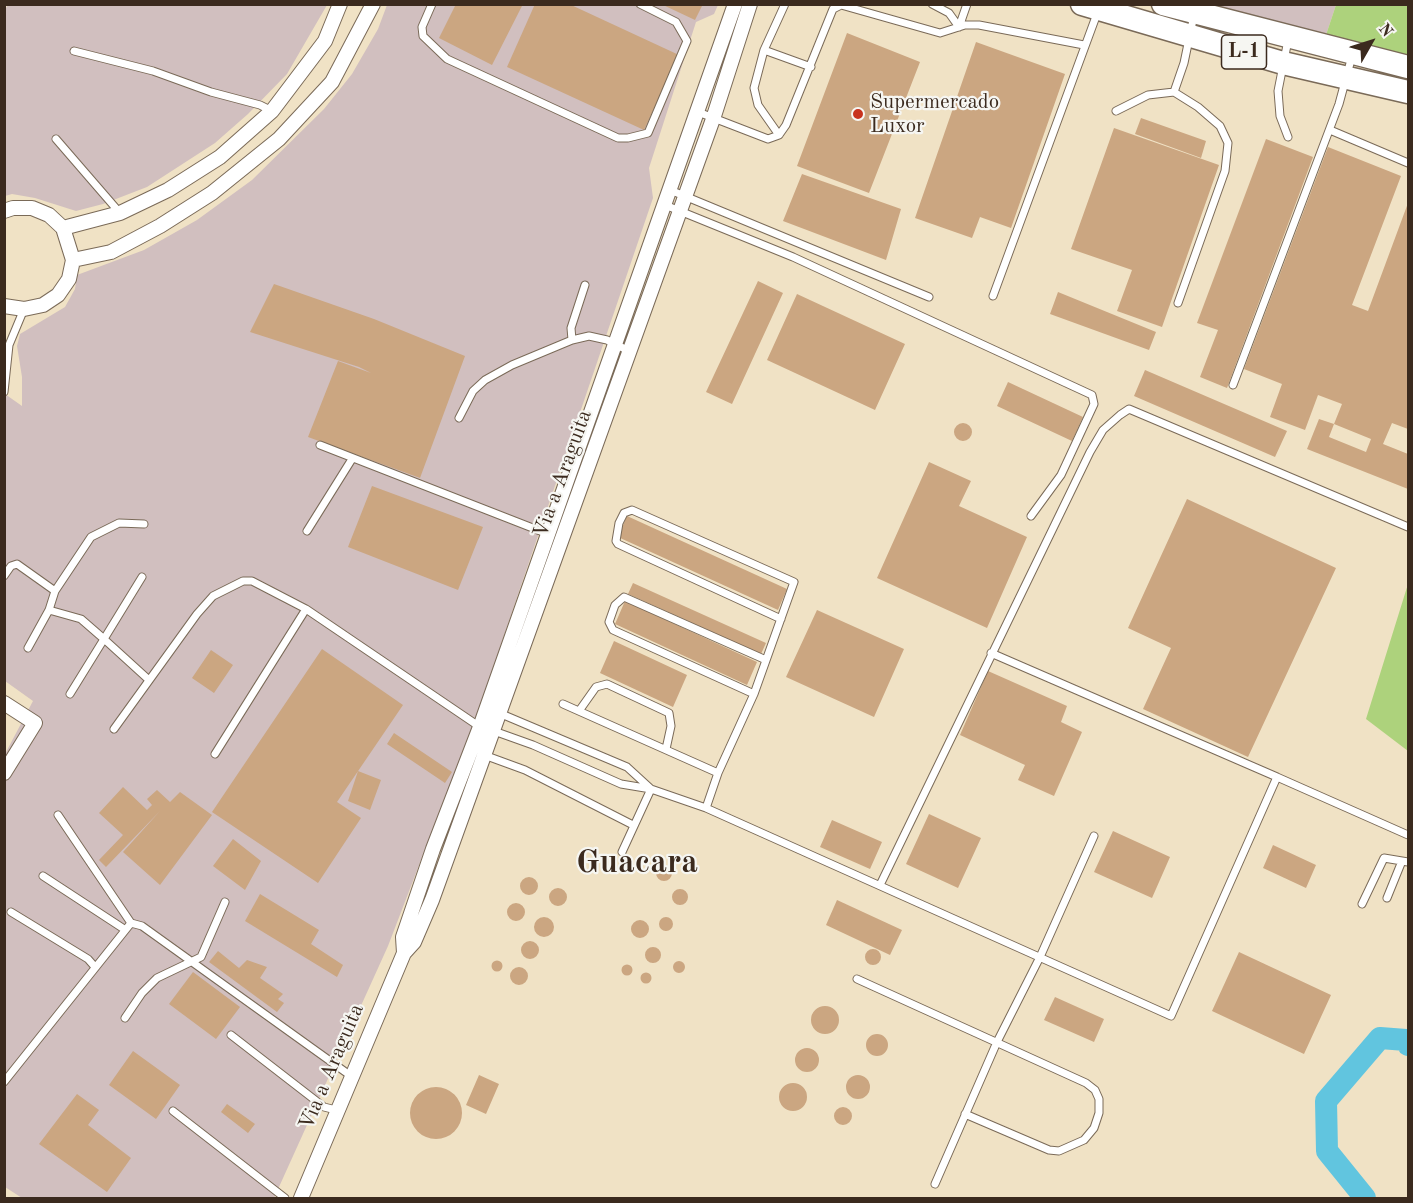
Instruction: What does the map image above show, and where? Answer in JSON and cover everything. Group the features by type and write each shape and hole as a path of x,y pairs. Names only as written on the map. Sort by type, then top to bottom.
{"main road":[{"name":"L-1","path":"1163,4 1408,67"},
{"name":"L-1","path":"1090,7 1283,63 1408,92"}],"street":[{"path":"63,228 120,213 168,190 220,157 272,111 325,41 340,4"},
{"path":"74,260 111,252 160,226 212,194 279,139 332,82 373,4"},
{"name":"Via a Araguita","path":"301,1198 336,1110 404,953 414,942 432,900 492,711 623,347 679,211 676,193 698,112 735,4"},
{"name":"Via a Araguita","path":"623,347 665,204 676,193 713,118 750,4"},
{"path":"4,211 13,208 32,208 49,215 63,228 74,260 69,279 58,294 43,305 24,309 4,306"},
{"path":"4,703 35,723 4,773"}],"lane":[{"path":"432,4 422,27 423,36 447,59 618,138 648,133 687,41 676,22 640,4"},
{"path":"779,135 754,97 764,50 785,4"},
{"path":"932,4 949,13 959,27"},
{"path":"959,27 967,4"},
{"path":"698,112 768,139 779,135 786,125 811,67 833,9 842,5 940,33 959,27 979,25 1084,45"},
{"path":"993,296 1084,45 1090,7"},
{"path":"1174,92 1191,36 1194,13"},
{"path":"1288,137 1280,116 1278,91 1289,38"},
{"path":"764,50 811,67"},
{"path":"74,51 153,71 272,111"},
{"path":"1233,385 1330,129 1353,54"},
{"path":"1116,111 1148,95 1174,92 1198,107 1220,126 1228,143 1225,171 1178,303"},
{"path":"1330,129 1408,163"},
{"path":"56,139 120,213"},
{"path":"676,193 929,297"},
{"path":"665,204 793,257 1092,395 1094,404 1061,475 1031,516"},
{"path":"572,340 571,328 585,285"},
{"path":"4,392 5,362 9,345 24,309"},
{"path":"459,418 473,391 485,380 512,365 572,340 589,336 623,347"},
{"path":"880,885 1090,452 1103,430 1129,409 1408,526"},
{"path":"320,445 555,536"},
{"path":"307,531 352,459"},
{"path":"706,808 718,772 754,694 781,619 794,582 632,510 624,513 619,523 616,541 618,544 781,619"},
{"path":"28,648 49,610 55,591 91,537 119,523 144,524"},
{"path":"4,576 11,566 17,564 55,591"},
{"path":"70,694 142,576"},
{"path":"114,729 197,614 213,596 243,581 252,581 306,609 486,729 533,745 621,784 651,789 706,808 1171,1016 1277,777"},
{"path":"754,694 613,630 609,622 615,605 624,597 766,660"},
{"path":"215,754 306,609"},
{"path":"49,610 81,619 149,680"},
{"path":"991,653 1408,835"},
{"path":"579,711 596,687 607,684 669,713 671,726 666,749"},
{"path":"563,704 718,772"},
{"path":"492,711 524,721 627,766 651,789"},
{"path":"477,753 525,770 633,825"},
{"path":"622,852 651,789"},
{"path":"58,815 131,923 142,926 351,1076"},
{"path":"934,1184 997,1042 1040,957 1094,836"},
{"path":"1362,904 1384,858 1405,861 1387,898"},
{"path":"43,876 124,929"},
{"path":"124,1018 151,983 201,957 225,902"},
{"path":"11,912 88,959 95,967"},
{"path":"4,1082 131,923"},
{"path":"857,979 1086,1083 1095,1089 1099,1099 1099,1113 1094,1128 1084,1140 1073,1147 1049,1150 965,1114"},
{"path":"231,1035 324,1107 336,1110"},
{"path":"173,1111 285,1198"}],"shaded area":[{"path":"8,5 327,5 287,74 248,114 215,143 147,187 103,204 76,211 35,198 12,194 5,196 4,11"},
{"path":"387,5 718,5 714,14 696,22 649,168 653,198 479,709 388,946 274,1198 22,1198 5,1187 5,754 33,701 5,681 5,394 22,406 22,377 17,346 20,334 65,307 75,289 77,275 144,250 197,220 252,180 324,109 352,74 378,29"},
{"path":"1195,5 1336,5 1324,41"}],"green space":[{"path":"1336,5 1408,5 1408,61 1324,41"},
{"path":"1408,584 1408,751 1366,719"}],"building":[{"path":"456,4 523,4 492,65 439,38"},
{"path":"535,4 569,4 679,55 644,130 507,67"},
{"path":"661,4 703,4 695,20"},
{"name":"Supermercado Luxor","path":"847,33 920,62 869,193 797,166"},
{"path":"976,42 1065,74 1011,228 980,217 972,238 915,218"},
{"path":"1141,118 1206,141 1201,158 1135,134"},
{"path":"1114,128 1219,165 1162,327 1117,311 1132,270 1071,249"},
{"path":"1266,139 1313,157 1227,388 1200,377 1218,330 1197,323"},
{"path":"1328,147 1401,176 1352,305 1368,311 1408,203 1408,429 1392,423 1383,444 1408,454 1408,489 1307,449 1319,419 1334,424 1342,404 1318,395 1305,430 1270,417 1282,384 1244,369","holes":["1334,424 1371,439 1366,452 1329,437"]},
{"path":"802,174 901,209 886,260 783,221"},
{"path":"758,281 783,293 732,404 706,392"},
{"path":"274,284 374,319 465,356 420,478 308,437 338,361 371,373 359,367 250,332"},
{"path":"1058,292 1156,332 1149,350 1050,314"},
{"path":"797,294 905,344 875,410 767,360"},
{"path":"1145,370 1287,431 1275,457 1134,396"},
{"path":"1008,382 1083,417 1072,441 997,406"},
{"path":"963,423 971,428 972,432 967,440 963,441 955,436 954,432 959,424"},
{"path":"929,462 971,481 959,506 1027,537 987,628 877,578"},
{"path":"372,486 483,527 458,590 348,547"},
{"path":"1187,499 1336,568 1248,757 1143,709 1171,648 1128,628"},
{"path":"627,516 787,589 778,610 618,537"},
{"path":"633,583 766,643 761,654 628,594"},
{"path":"625,601 757,662 747,685 615,624"},
{"path":"817,610 904,649 874,717 786,677"},
{"path":"614,641 687,675 673,707 600,673"},
{"path":"322,649 403,705 337,802 361,818 318,883 212,812"},
{"path":"211,650 233,665 214,693 192,678"},
{"path":"988,671 1067,706 1061,722 1082,732 1054,796 1018,780 1025,765 960,735"},
{"path":"394,733 452,772 445,783 387,744"},
{"path":"358,771 381,780 370,810 348,801"},
{"path":"123,787 147,810 152,805 147,799 157,790 170,802 180,792 212,815 160,885 123,852 160,811 106,867 99,860 123,835 99,813"},
{"path":"929,814 981,838 958,888 906,864"},
{"path":"832,820 882,842 870,869 820,847"},
{"path":"1113,831 1170,857 1152,898 1094,872"},
{"path":"233,839 261,861 245,890 213,866"},
{"path":"1273,845 1316,865 1306,888 1263,868"},
{"path":"661,865 667,865 672,873 670,879 661,881 656,876 656,870"},
{"path":"529,877 535,880 538,886 535,892 529,895 523,892 520,886 523,880"},
{"path":"558,888 564,891 567,897 564,903 558,906 552,903 549,897 552,891"},
{"path":"677,889 683,889 688,897 686,903 677,905 672,900 672,894"},
{"path":"260,894 319,930 311,944 343,965 337,977 245,921"},
{"path":"837,900 902,930 890,955 826,925"},
{"path":"516,903 522,906 525,912 522,918 516,921 510,918 507,912 510,906"},
{"path":"544,917 551,920 554,927 551,934 544,937 537,934 534,927 537,920"},
{"path":"663,917 669,917 673,924 669,931 663,931 659,927 659,921"},
{"path":"640,920 646,923 649,929 646,935 640,938 634,935 631,929 634,923"},
{"path":"530,941 536,944 539,950 536,956 530,959 524,956 521,950 524,944"},
{"path":"650,947 656,947 661,955 659,961 650,963 645,958 645,952"},
{"path":"870,949 876,949 881,957 879,963 870,965 865,960 865,954"},
{"path":"218,951 239,968 247,960 267,967 260,978 283,994 278,999 284,1003 277,1012 209,962"},
{"path":"1239,952 1331,995 1304,1054 1212,1011"},
{"path":"497,961 501,962 501,970 497,971 493,970 492,966 493,962"},
{"path":"681,961 685,967 681,973 677,973 673,965"},
{"path":"627,964 633,970 627,976 621,970"},
{"path":"519,967 525,970 528,976 525,982 519,985 513,982 510,976 513,970"},
{"path":"193,972 240,1007 216,1039 169,1004"},
{"path":"646,972 652,978 646,984 640,978"},
{"path":"1055,997 1104,1019 1094,1042 1044,1020"},
{"path":"825,1006 835,1010 839,1020 835,1030 825,1034 815,1030 811,1020 815,1010"},
{"path":"873,1034 881,1034 888,1041 888,1049 881,1056 873,1056 866,1049 866,1041"},
{"path":"807,1048 812,1049 818,1055 818,1065 812,1071 807,1072 802,1071 796,1065 795,1060 796,1055 802,1049"},
{"path":"133,1051 180,1085 156,1119 109,1085"},
{"path":"479,1075 499,1084 486,1114 466,1105"},
{"path":"858,1075 867,1078 870,1087 867,1096 858,1099 849,1096 846,1087 849,1078"},
{"path":"793,1083 803,1087 807,1097 803,1107 793,1111 783,1107 779,1097 783,1087"},
{"path":"431,1087 441,1087 455,1094 462,1113 455,1132 441,1139 431,1139 421,1135 414,1128 410,1118 410,1108 414,1098 421,1091"},
{"path":"77,1094 99,1110 88,1125 131,1158 107,1192 39,1144"},
{"path":"227,1104 255,1124 248,1133 221,1112"},
{"path":"839,1107 847,1107 852,1112 850,1123 839,1125 834,1120 834,1112"}],"waterway":[{"path":"1365,1198 1327,1151 1326,1101 1380,1038 1406,1040 1408,1045"}],"place":[{"name":"Supermercado Luxor","path":"858,114"}],"district":[{"name":"Guacara","path":"637,863"}]}
